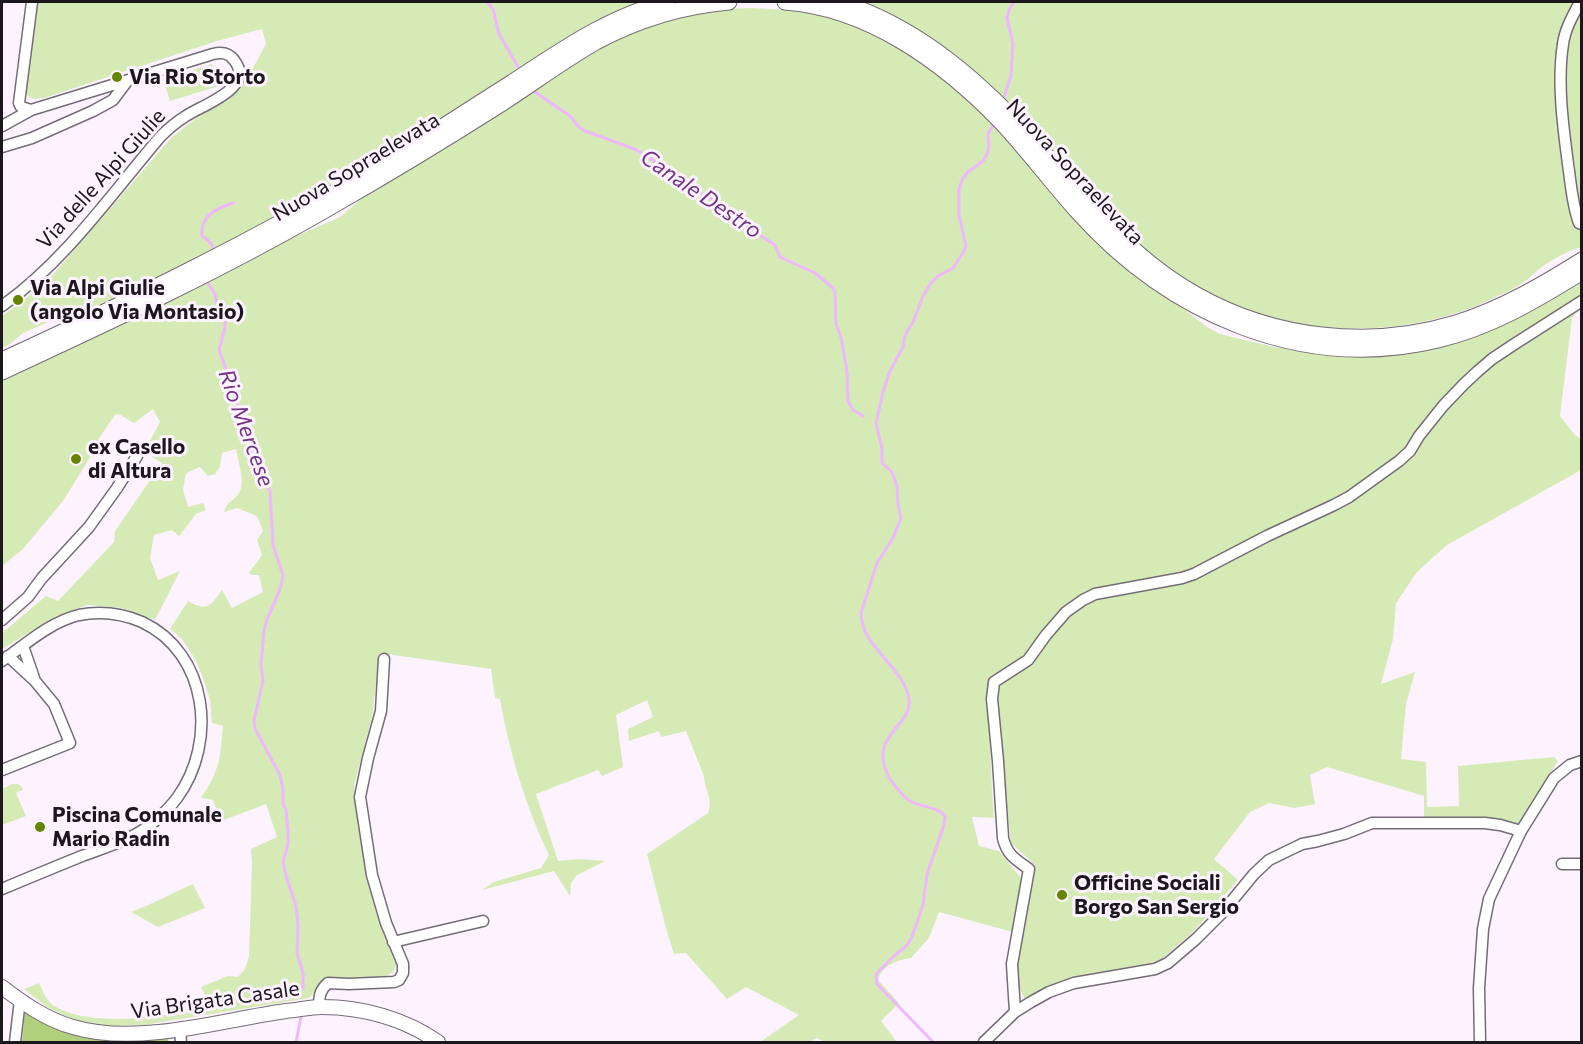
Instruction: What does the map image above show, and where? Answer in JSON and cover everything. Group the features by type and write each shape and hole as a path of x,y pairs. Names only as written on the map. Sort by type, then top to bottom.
{"highway":[{"name":"Nuova Sopraelevata","path":"2,360 205,276 284,227 386,175 458,124 629,20 667,2"},
{"name":"Nuova Sopraelevata","path":"629,20 688,7 729,2"},
{"name":"Nuova Sopraelevata","path":"784,2 796,2 850,17 877,28 915,49 945,72 1000,122 1077,212 1098,233 1137,260 1183,287 1234,313 1256,321 1334,337 1413,334 1483,314 1522,295 1581,260"},
{"name":"Nuova Sopraelevata","path":"840,2 879,15 936,50 996,101 1137,260 1178,297 1250,331 1298,343 1347,349 1414,345 1463,333 1512,313 1581,272"},
{"name":"Nuova Sopraelevata","path":"2,372 128,307"}],"main road":[{"name":"Via Brigata Casale","path":"2,987 49,1017 73,1027 102,1032 181,1036 245,1018 320,1006 368,1012 412,1027 438,1042"}],"street":[{"path":"31,110 21,107 19,103 32,2"},
{"path":"1580,2 1567,28 1563,44 1561,83 1563,127 1574,209 1578,223 1581,224"},
{"name":"Via delle Alpi Giulie","path":"2,306 33,281 74,240 160,137 200,107 227,93 237,79 238,66 228,54 220,52 128,80"},
{"path":"2,126 31,110 128,80"},
{"path":"2,147 32,138 93,111 113,100 128,80"},
{"path":"1015,1012 1012,964 1029,869 1006,849 1003,838 999,761 992,699 994,682 1028,660 1056,621 1083,600 1095,594 1194,574 1348,496 1410,451 1443,406 1492,359 1581,301"},
{"path":"2,620 28,597 42,578 89,527 137,456"},
{"path":"2,770 70,743 54,704 35,681 5,658 55,624 80,615 94,613 134,619 148,625 169,640 190,669 200,699 202,731 196,760 176,799 153,823 126,839 2,889"},
{"path":"23,646 35,681"},
{"path":"320,1006 319,996 322,988 328,983 383,983 399,980 403,973 403,964 393,942 372,875 360,797 381,711 384,659"},
{"path":"1480,1042 1479,988 1483,929 1489,899 1521,831 1554,778 1570,765 1581,761"},
{"path":"984,1042 1015,1012 1049,992 1074,983 1155,969 1168,963 1221,914 1240,889 1269,860 1302,844 1372,824 1477,823 1500,825 1521,831"},
{"path":"1562,864 1581,864"},
{"path":"393,942 483,921"},
{"path":"15,1042 20,1000"}],"green space":[{"path":"37,2 641,2 627,8 661,21 722,9 752,8 790,10 822,16 827,2 1574,2 1558,41 1554,66 1559,132 1570,212 1574,226 1581,230 1581,247 1548,263 1517,287 1466,310 1438,318 1382,328 1354,329 1298,323 1237,306 1196,285 1147,251 1128,270 1220,334 1274,347 1307,351 1390,354 1425,350 1496,328 1523,316 1581,281 1581,296 1510,343 1407,448 1338,499 1190,571 1085,592 1065,605 1022,657 993,675 988,693 994,818 972,817 979,846 999,851 1021,878 1013,932 939,912 929,938 911,958 887,967 878,980 899,1003 881,1021 897,1042 825,1042 817,1038 809,1042 760,1042 799,1015 746,987 727,999 686,953 674,954 647,854 708,813 710,804 704,776 686,731 661,737 659,731 629,741 628,729 653,717 647,700 616,715 623,767 602,776 598,770 536,794 558,861 581,859 605,861 577,875 571,883 570,896 554,871 482,890 494,882 541,868 549,855 519,779 500,699 495,698 491,669 380,653 372,717 354,786 364,862 377,912 397,964 393,972 384,977 328,980 309,998 144,1025 108,1026 72,1019 47,1007 24,989 39,983 51,1004 70,1013 120,1019 154,1017 195,1007 205,995 201,987 228,976 238,977 245,969 249,956 251,849 277,837 266,804 221,821 213,800 201,798 218,764 223,726 212,723 210,700 195,659 182,639 170,629 188,601 204,607 208,606 222,590 232,608 263,592 259,575 249,573 262,555 257,540 263,531 257,516 237,508 224,512 239,493 242,478 236,449 222,453 220,467 215,474 208,476 200,467 186,473 183,490 188,507 203,503 206,510 196,514 179,536 172,530 154,535 150,558 158,580 180,571 155,620 122,608 87,605 51,619 2,649 2,633 46,596 58,601 114,542 115,531 162,463 144,452 160,422 153,409 134,423 119,414 115,415 63,501 23,549 2,566 2,379 134,319 120,295 77,315 60,317 23,333 2,348 2,316 51,277 172,137 195,119 230,99 253,68 266,44 262,29 217,41 44,98 33,99 27,95","holes":["451,113 466,136 361,199 340,217 292,238 281,222 329,187"]},
{"path":"1581,7 1581,215 1564,87 1567,45 1572,26"},
{"path":"212,64 219,86 170,101 163,79"},
{"path":"1580,308 1572,318 1560,416 1581,439 1581,470 1447,545 1417,572 1396,603 1393,639 1381,684 1415,672 1406,704 1401,759 1426,762 1427,807 1459,806 1458,766 1554,757 1558,761 1518,824 1474,818 1424,819 1424,796 1327,767 1310,775 1315,804 1295,808 1269,803 1250,812 1214,859 1238,880 1195,930 1163,958 1141,967 1111,970 1050,986 1025,999 1018,986 1016,951 1035,865 1011,843 996,698 1000,683 1026,666 1039,653 1057,627 1075,610 1095,599 1214,569 1295,528 1395,470 1417,449 1464,389 1495,362"},
{"path":"12,784 19,785 23,790 16,793 26,816 2,825 2,789"},
{"path":"193,884 205,908 158,927 131,912 147,906"},
{"path":"25,1011 91,1038 141,1041 169,1036 168,1042 22,1042"}],"waterway":[{"name":"Canale Destro","path":"487,2 493,9 499,34 521,72"},
{"path":"1003,101 1011,75 1013,44 1007,18 1014,2"},
{"name":"Canale Destro","path":"532,90 570,116 585,131 637,150 675,174 693,190 724,204 746,226 775,245 780,257 815,273 833,288 836,324 841,337 847,372 848,401 853,410 863,416"},
{"path":"933,1042 877,984 876,974 907,945 912,937 923,905 927,874 945,816 938,811 909,801 888,775 883,762 883,750 904,717 909,700 900,677 868,637 861,613 877,563 893,538 901,518 897,486 892,472 882,463 882,449 876,423 883,392 923,296 938,276 953,268 964,251 966,246 959,215 959,189 963,178 983,161 988,152 988,134 994,124"},
{"name":"Rio Mercese","path":"211,253 213,247 202,236 204,223 216,210 234,203"},
{"name":"Rio Mercese","path":"206,280 215,294 225,320 219,350 236,398 242,426 253,447 258,473 270,491 273,545 283,575 264,631 261,664 263,681 254,720 255,729 280,775 283,790 288,831 288,844 283,862 296,906 297,953 303,973 303,989"},
{"name":"Rio Mercese","path":"296,1042 301,1017"}],"place":[{"name":"Via Rio Storto","path":"117,77"},
{"name":"Via Alpi Giulie (angolo Via Montasio)","path":"18,300"},
{"name":"ex Casello di Altura","path":"76,459"},
{"name":"Piscina Comunale Mario Radin","path":"40,827"},
{"name":"Officine Sociali Borgo San Sergio","path":"1062,895"}]}
